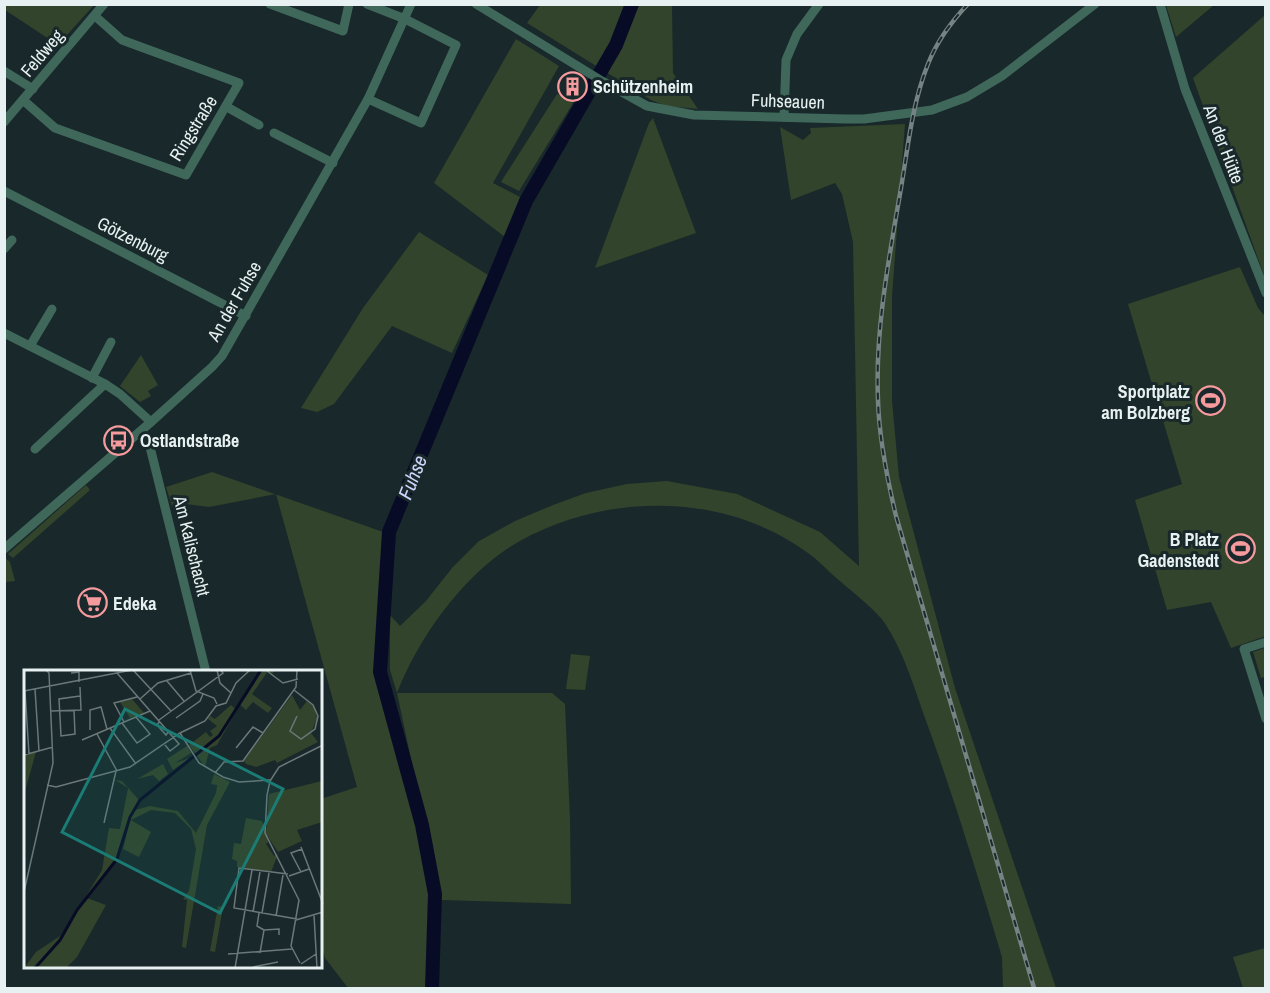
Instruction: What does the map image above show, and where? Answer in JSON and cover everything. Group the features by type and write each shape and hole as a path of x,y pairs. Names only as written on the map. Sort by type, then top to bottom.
{"street":[{"name":"Feldweg","path":"4,122 104,4"},
{"path":"270,4 343,32 349,4"},
{"path":"367,4 405,19 456,45 421,123 368,99"},
{"name":"An der Fuhse","path":"4,549 152,422 222,356 368,99 411,4"},
{"name":"Fuhseauen","path":"476,4 647,106 694,115 864,119 932,110 952,104 993,82 1095,4"},
{"path":"784,117 786,60 796,34 819,4"},
{"path":"1152,4 1162,16"},
{"name":"An der Hütte","path":"1160,4 1185,89 1266,293"},
{"name":"Ringstraße","path":"23,100 55,128 186,175 239,83 122,40 94,16"},
{"path":"4,70 33,89"},
{"path":"227,107 259,124"},
{"path":"274,133 333,163"},
{"name":"Götzenburg","path":"4,191 246,316"},
{"path":"4,249 12,240"},
{"path":"30,346 52,309"},
{"path":"4,333 105,384 152,422"},
{"path":"92,378 111,342"},
{"path":"35,449 105,384"},
{"name":"Am Kalischacht","path":"141,431 148,439 206,670"},
{"path":"1266,642 1244,649 1266,718"}],"green space":[{"path":"1166,4 1214,5 1176,37"},
{"path":"4,5 94,5 58,45 5,10"},
{"path":"540,5 672,5 673,73 698,109 666,106 651,100 527,23"},
{"path":"1265,15 1265,278 1193,78"},
{"path":"516,39 559,66 493,183 522,198 505,237 434,183"},
{"path":"557,94 573,103 519,191 501,182"},
{"path":"653,118 696,233 595,268 649,123"},
{"path":"905,124 892,296 892,401 899,477 955,688 1056,988 1003,988 1002,957 956,807 908,670 886,625 869,606 815,558 775,533 740,518 704,509 666,506 628,507 590,514 554,525 520,541 500,554 463,587 431,628 406,671 397,693 390,670 390,615 400,626 426,601 452,568 479,541 515,521 586,493 627,484 667,481 737,494 820,532 859,566 853,242 842,194 835,183 791,200 780,127 803,140 811,133 810,128"},
{"path":"419,232 488,275 452,353 392,326 334,404 317,412 301,408 363,308"},
{"name":"Sportplatz am Bolzberg","path":"1240,267 1258,308 1265,316 1266,636 1231,648 1211,602 1167,610 1135,500 1182,484 1128,304"},
{"path":"141,355 158,385 148,391 151,396 140,402 120,386"},
{"path":"212,472 275,494 209,507 186,504 172,506 166,487"},
{"path":"86,485 90,490 13,558 8,554"},
{"path":"276,494 386,533 378,672 418,825 430,890 429,988 348,988 325,958 322,948 322,799 357,787"},
{"path":"4,557 10,562 15,581 5,582"},
{"path":"1265,648 1265,677 1261,678 1253,652"},
{"path":"571,654 590,656 585,690 566,689"},
{"path":"397,693 552,693 565,704 571,904 441,900"},
{"path":"1265,948 1265,988 1243,988 1233,957"}],"waterway":[{"name":"Fuhse","path":"432,988 435,894 422,825 380,672 389,532 526,201 616,45 632,4"}],"railway":[{"path":"968,4 950,25 936,47 928,64 914,110 881,320 878,373 879,415 884,458 896,516 1034,988"}],"place":[{"name":"Schützenheim","path":"572,86"},
{"name":"Sportplatz am Bolzberg","path":"1211,401"},
{"name":"Ostlandstraße","path":"119,440"},
{"name":"B Platz Gadenstedt","path":"1240,549"},
{"name":"Edeka","path":"92,603"}]}
